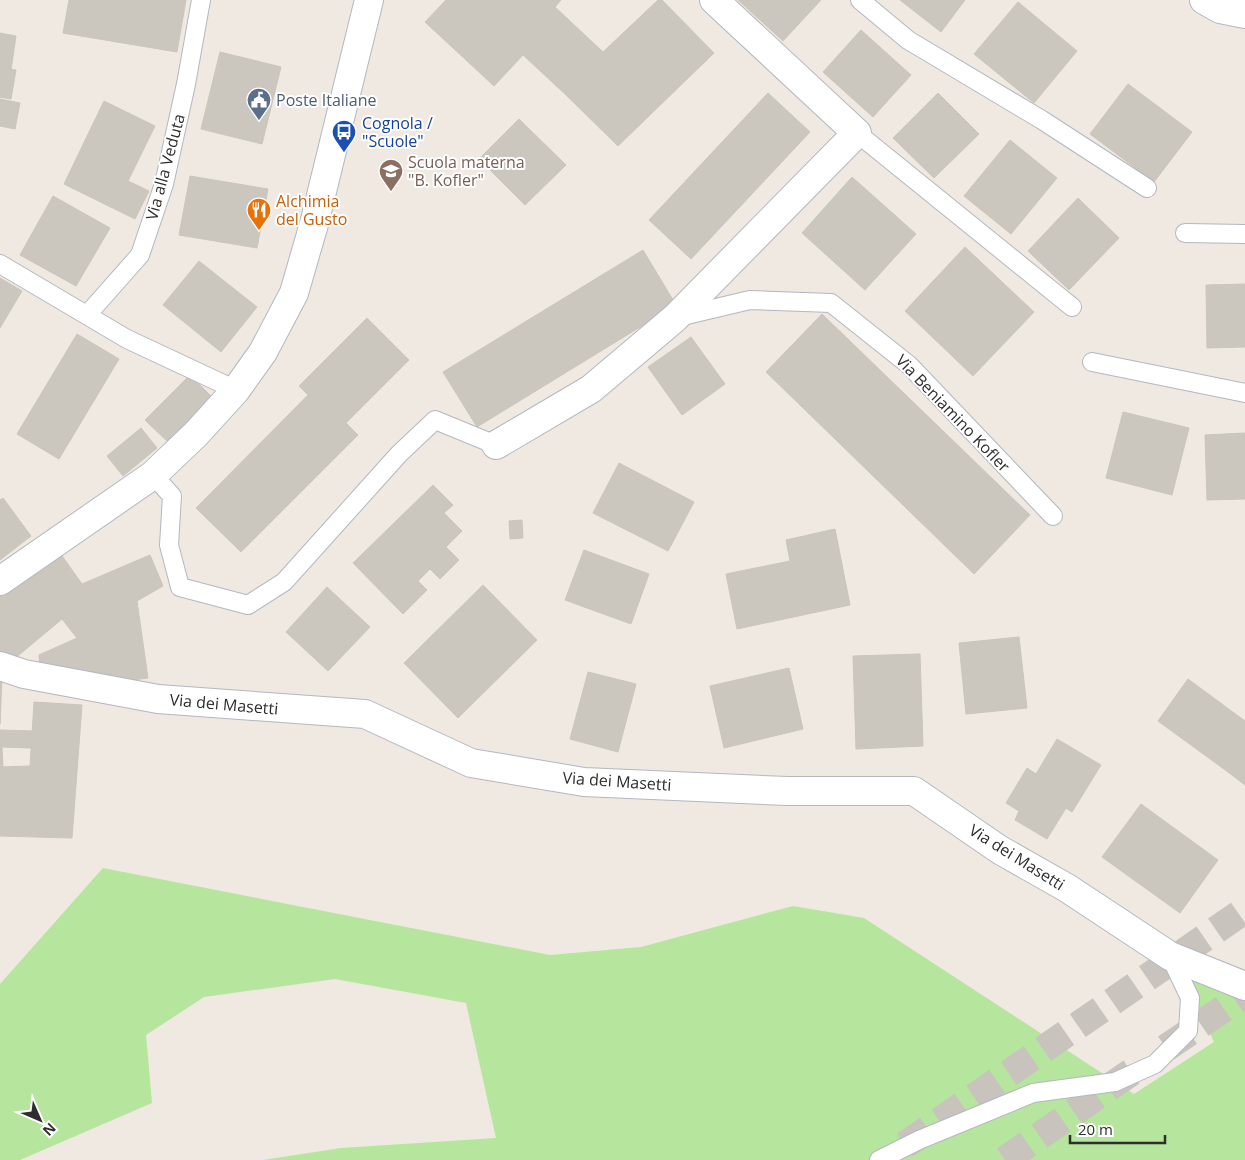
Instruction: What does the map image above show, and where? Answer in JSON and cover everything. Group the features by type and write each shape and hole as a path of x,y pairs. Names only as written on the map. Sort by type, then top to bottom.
{"street":[{"path":"0,581 154,475 196,434 236,390 263,352 294,293 369,0"},
{"path":"714,0 857,132"},
{"path":"1204,0 1220,9 1245,14"},
{"name":"Via Beniamino Kofler","path":"496,445 591,389 675,318 857,132"},
{"name":"Via dei Masetti","path":"0,666 24,674 158,699 365,714 471,763 584,782 787,791 914,791 1000,850 1067,888 1170,956 1245,986"}],"lane":[{"name":"Via alla Veduta","path":"88,315 140,255 164,184 186,84 201,0"},
{"path":"860,0 908,40 1042,120 1147,188"},
{"path":"857,132 1072,307"},
{"path":"1185,233 1245,234"},
{"path":"0,264 127,339 236,390"},
{"name":"Via Beniamino Kofler","path":"675,318 750,300 831,303 910,365 1053,516"},
{"path":"1092,362 1245,393"},
{"path":"154,475 172,496 169,544 180,587 248,605 284,582 399,454 435,420 496,445"},
{"path":"879,1160 919,1140 1033,1093 1114,1082 1155,1064 1188,1031 1190,998 1170,956"}],"green space":[{"path":"103,868 550,955 641,947 793,906 864,918 1134,1094 1214,1042 1172,952 1245,992 1245,1160 263,1160 341,1148 496,1138 466,1003 335,979 204,997 146,1035 152,1103 20,1160 0,1160 0,984"}],"building":[{"path":"69,0 186,0 177,52 63,33"},
{"path":"446,0 561,0 555,7 603,52 565,94 523,55 494,86 425,22"},
{"path":"658,0 662,0 714,53 618,146 565,94 603,52"},
{"path":"738,0 821,0 783,41"},
{"path":"900,0 965,0 941,32"},
{"path":"1018,2 1077,51 1034,103 974,54"},
{"path":"861,30 911,75 873,117 823,72"},
{"path":"0,33 16,36 11,70 0,68"},
{"path":"220,52 281,67 262,144 201,129"},
{"path":"0,68 16,70 11,99 0,97"},
{"path":"1128,84 1192,132 1154,182 1090,134"},
{"path":"768,93 810,132 691,259 649,220"},
{"path":"938,93 979,134 934,178 893,138"},
{"path":"0,99 20,103 15,129 0,126"},
{"path":"104,101 155,126 128,181 149,191 135,219 64,184"},
{"path":"519,119 566,165 525,205 479,159"},
{"path":"1010,140 1057,178 1011,234 964,196"},
{"path":"190,176 268,189 257,248 179,235"},
{"path":"852,177 916,234 865,290 802,233"},
{"path":"53,196 110,228 76,286 20,255"},
{"path":"1078,198 1119,238 1069,290 1028,251"},
{"path":"965,247 1034,312 973,376 905,311"},
{"path":"643,250 676,305 477,427 443,372"},
{"path":"199,261 257,307 221,352 163,305"},
{"path":"0,278 22,291 0,328"},
{"path":"1245,284 1245,347 1207,348 1206,285"},
{"path":"822,314 1030,515 974,574 766,372"},
{"path":"367,318 409,360 346,423 358,435 241,552 196,508 308,395 299,386"},
{"path":"77,334 119,359 59,459 17,434"},
{"path":"691,337 725,384 682,415 648,367"},
{"path":"190,375 213,398 169,443 145,420"},
{"path":"1123,412 1189,428 1172,495 1106,478"},
{"path":"141,428 157,448 123,476 107,456"},
{"path":"1245,433 1245,499 1207,500 1205,435"},
{"path":"619,463 694,502 668,551 593,513"},
{"path":"433,485 453,505 444,513 462,531 446,547 459,560 440,579 430,569 418,581 427,590 403,614 353,563"},
{"path":"3,498 31,536 0,560 0,500"},
{"path":"522,520 523,538 510,539 509,521"},
{"path":"835,529 850,605 737,629 726,574 790,561 786,540"},
{"path":"584,550 649,574 631,624 565,600"},
{"path":"60,553 82,584 56,604 62,619 7,665 0,660 0,596"},
{"path":"150,555 163,586 137,601 148,678 94,685 40,671 39,655 77,638 62,619 56,604 82,584"},
{"path":"483,585 537,640 458,718 404,663"},
{"path":"327,587 370,627 328,671 286,632"},
{"path":"1019,637 1027,708 966,714 959,643"},
{"path":"920,654 923,746 856,749 853,656"},
{"path":"789,668 803,729 724,748 710,686"},
{"path":"588,672 636,684 618,752 570,739"},
{"path":"0,678 2,678 0,724"},
{"path":"1188,679 1245,721 1245,748 1228,772 1158,721"},
{"path":"34,702 82,705 72,838 0,836 0,767 30,766"},
{"path":"0,730 33,731 31,748 2,747 3,767 0,767"},
{"path":"1057,739 1101,765 1072,812 1066,808 1047,839 1015,820 1019,811 1006,803 1027,768 1036,774"},
{"path":"1245,748 1245,785 1228,772"},
{"path":"1141,804 1218,860 1180,913 1102,857"}],"tunnel":[{"path":"905,1145 1245,910"},
{"path":"1166,1048 1245,994"},
{"path":"1005,1160 1133,1071"}],"place":[{"name":"Poste Italiane","path":"259,121"},
{"name":"Cognola / \"Scuole\"","path":"344,153"},
{"name":"Scuola materna \"B. Kofler\"","path":"391,192"},
{"name":"Alchimia del Gusto","path":"259,231"}]}
